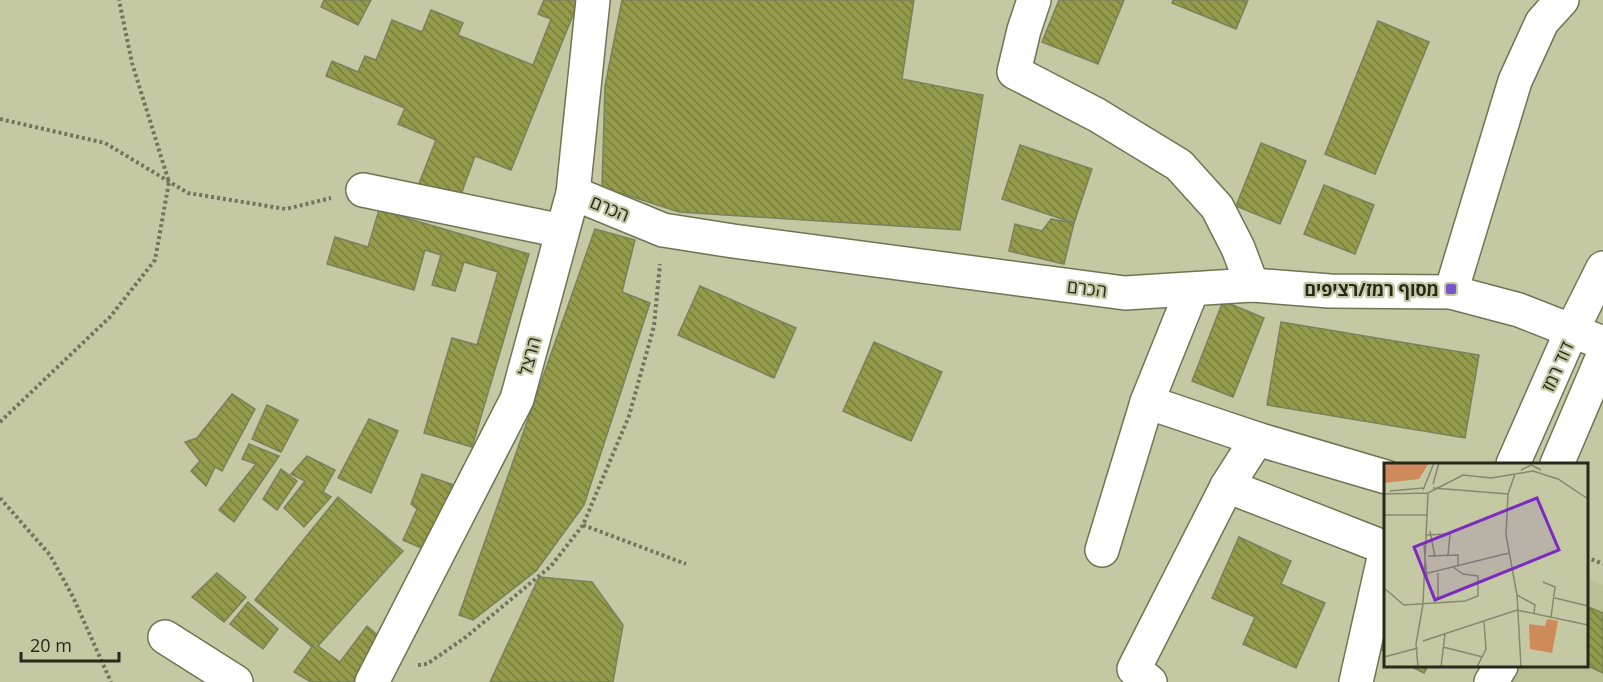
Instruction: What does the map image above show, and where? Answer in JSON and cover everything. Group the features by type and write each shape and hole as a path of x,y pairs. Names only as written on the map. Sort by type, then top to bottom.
{"street":[{"name":"הרצל","path":"375,676 517,399 573,193 593,0"},
{"path":"1034,0 1014,72 1097,115 1179,165 1217,207 1238,248 1252,285"},
{"path":"1451,292 1515,81 1542,22 1562,0"},
{"path":"363,190 562,231"},
{"name":"הכרם","path":"573,193 663,230 733,242 1125,293 1252,285 1330,291 1451,292 1519,310 1603,343"},
{"name":"דוד רמז","path":"1515,463 1572,330 1603,268"},
{"path":"1102,549 1147,402 1192,290"},
{"path":"1558,463 1603,356"},
{"path":"1147,402 1257,439 1384,476"},
{"path":"1150,682 1134,669 1227,486 1257,439"},
{"path":"1227,486 1384,547"},
{"path":"1356,682 1384,557"},
{"path":"165,636 236,682"},
{"path":"1470,682 1475,667"},
{"path":"1491,682 1500,667"}],"path":[{"path":"0,422 110,317 155,260 169,182 132,63 119,0"},
{"path":"0,119 105,143 188,193 286,209 363,190"},
{"path":"375,676 427,664 466,637 551,566 584,525 629,416 654,326 663,230"},
{"path":"0,498 50,555 73,597 111,682"},
{"path":"584,525 686,564"},
{"path":"1588,557 1603,564"}],"shaded area":[{"path":"1588,578 1603,585 1603,682 1504,682 1512,667 1588,667"}],"building":[{"path":"324,0 371,0 358,25 321,7"},
{"path":"544,0 579,0 511,170 475,156 459,200 418,186 436,140 398,124 405,108 326,76 332,61 358,72 365,56 376,60 392,20 422,32 431,10 463,23 458,35 533,65 551,19 538,14"},
{"path":"622,0 914,0 902,79 983,95 960,230 679,212 602,187 605,86"},
{"path":"1059,0 1124,0 1098,64 1042,42"},
{"path":"1173,0 1248,0 1236,29 1172,3"},
{"path":"1378,21 1429,42 1375,174 1325,154"},
{"path":"1261,143 1306,161 1280,224 1236,206"},
{"path":"1020,145 1092,169 1074,223 1002,199"},
{"path":"1324,185 1374,205 1355,254 1304,234"},
{"path":"379,210 529,254 472,447 424,433 452,338 477,345 498,272 464,262 455,291 432,285 441,255 425,250 414,290 327,264 335,237 368,247"},
{"path":"1051,219 1074,223 1064,264 1009,251 1015,224 1042,231"},
{"path":"595,229 635,240 622,292 650,303 584,505 536,571 473,620 459,615"},
{"path":"700,286 796,328 774,378 678,335"},
{"path":"1223,301 1264,318 1233,397 1192,381"},
{"path":"1281,322 1479,355 1465,438 1267,405"},
{"path":"874,342 942,372 911,441 843,411"},
{"path":"232,394 255,409 222,471 215,467 206,486 191,471 200,461 185,442 197,438"},
{"path":"267,405 298,420 281,452 252,439"},
{"path":"369,419 398,431 371,493 338,478"},
{"path":"249,444 279,456 234,522 219,510 256,464 242,459"},
{"path":"307,456 335,470 323,492 331,497 304,527 284,508 305,481 291,474"},
{"path":"281,469 297,481 277,510 263,499"},
{"path":"422,474 457,486 433,553 403,540 417,509 411,504"},
{"path":"338,497 403,551 318,646 340,662 367,626 387,643 358,682 311,682 294,672 312,647 255,600"},
{"path":"1239,537 1291,561 1281,584 1325,603 1296,668 1243,644 1255,617 1212,598"},
{"path":"217,573 246,597 224,622 192,597"},
{"path":"539,577 592,582 623,625 613,682 490,682"},
{"path":"248,602 278,629 263,649 230,624"},
{"path":"1588,607 1603,613 1603,673 1588,666"},
{"path":"1384,609 1384,651 1366,642"},
{"path":"1412,667 1427,667 1424,673"}],"place":[{"name":"מסוף רמז/רציפים","path":"1451,289"}]}
